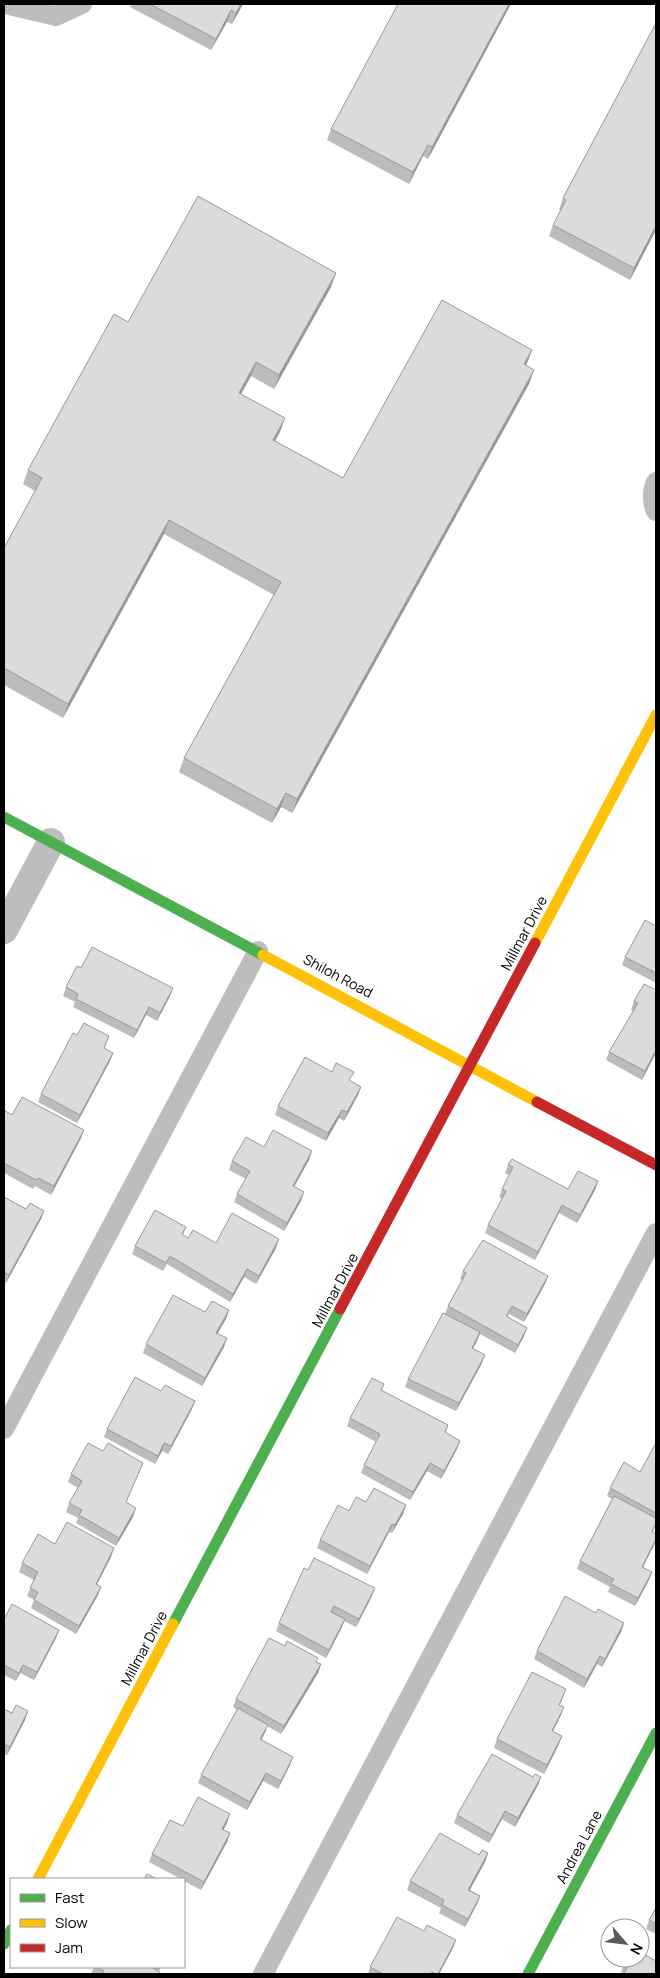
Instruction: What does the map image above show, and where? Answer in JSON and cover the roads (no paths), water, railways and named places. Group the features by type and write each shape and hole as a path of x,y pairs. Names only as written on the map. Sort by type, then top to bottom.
{"street":[{"name":"Millmar Drive","path":"39,1878 656,715"},
{"name":"Shiloh Road","path":"4,816 472,1064 656,1165"},
{"path":"4,930 50,842"},
{"name":"Andrea Lane","path":"528,1974 656,1733"},
{"path":"4,1944 10,1932"}],"lane":[{"path":"5,4 56,16 82,4"},
{"path":"656,482 654,487 654,506 656,511"},
{"path":"4,1429 258,951"},
{"path":"263,1974 656,1233"}]}
